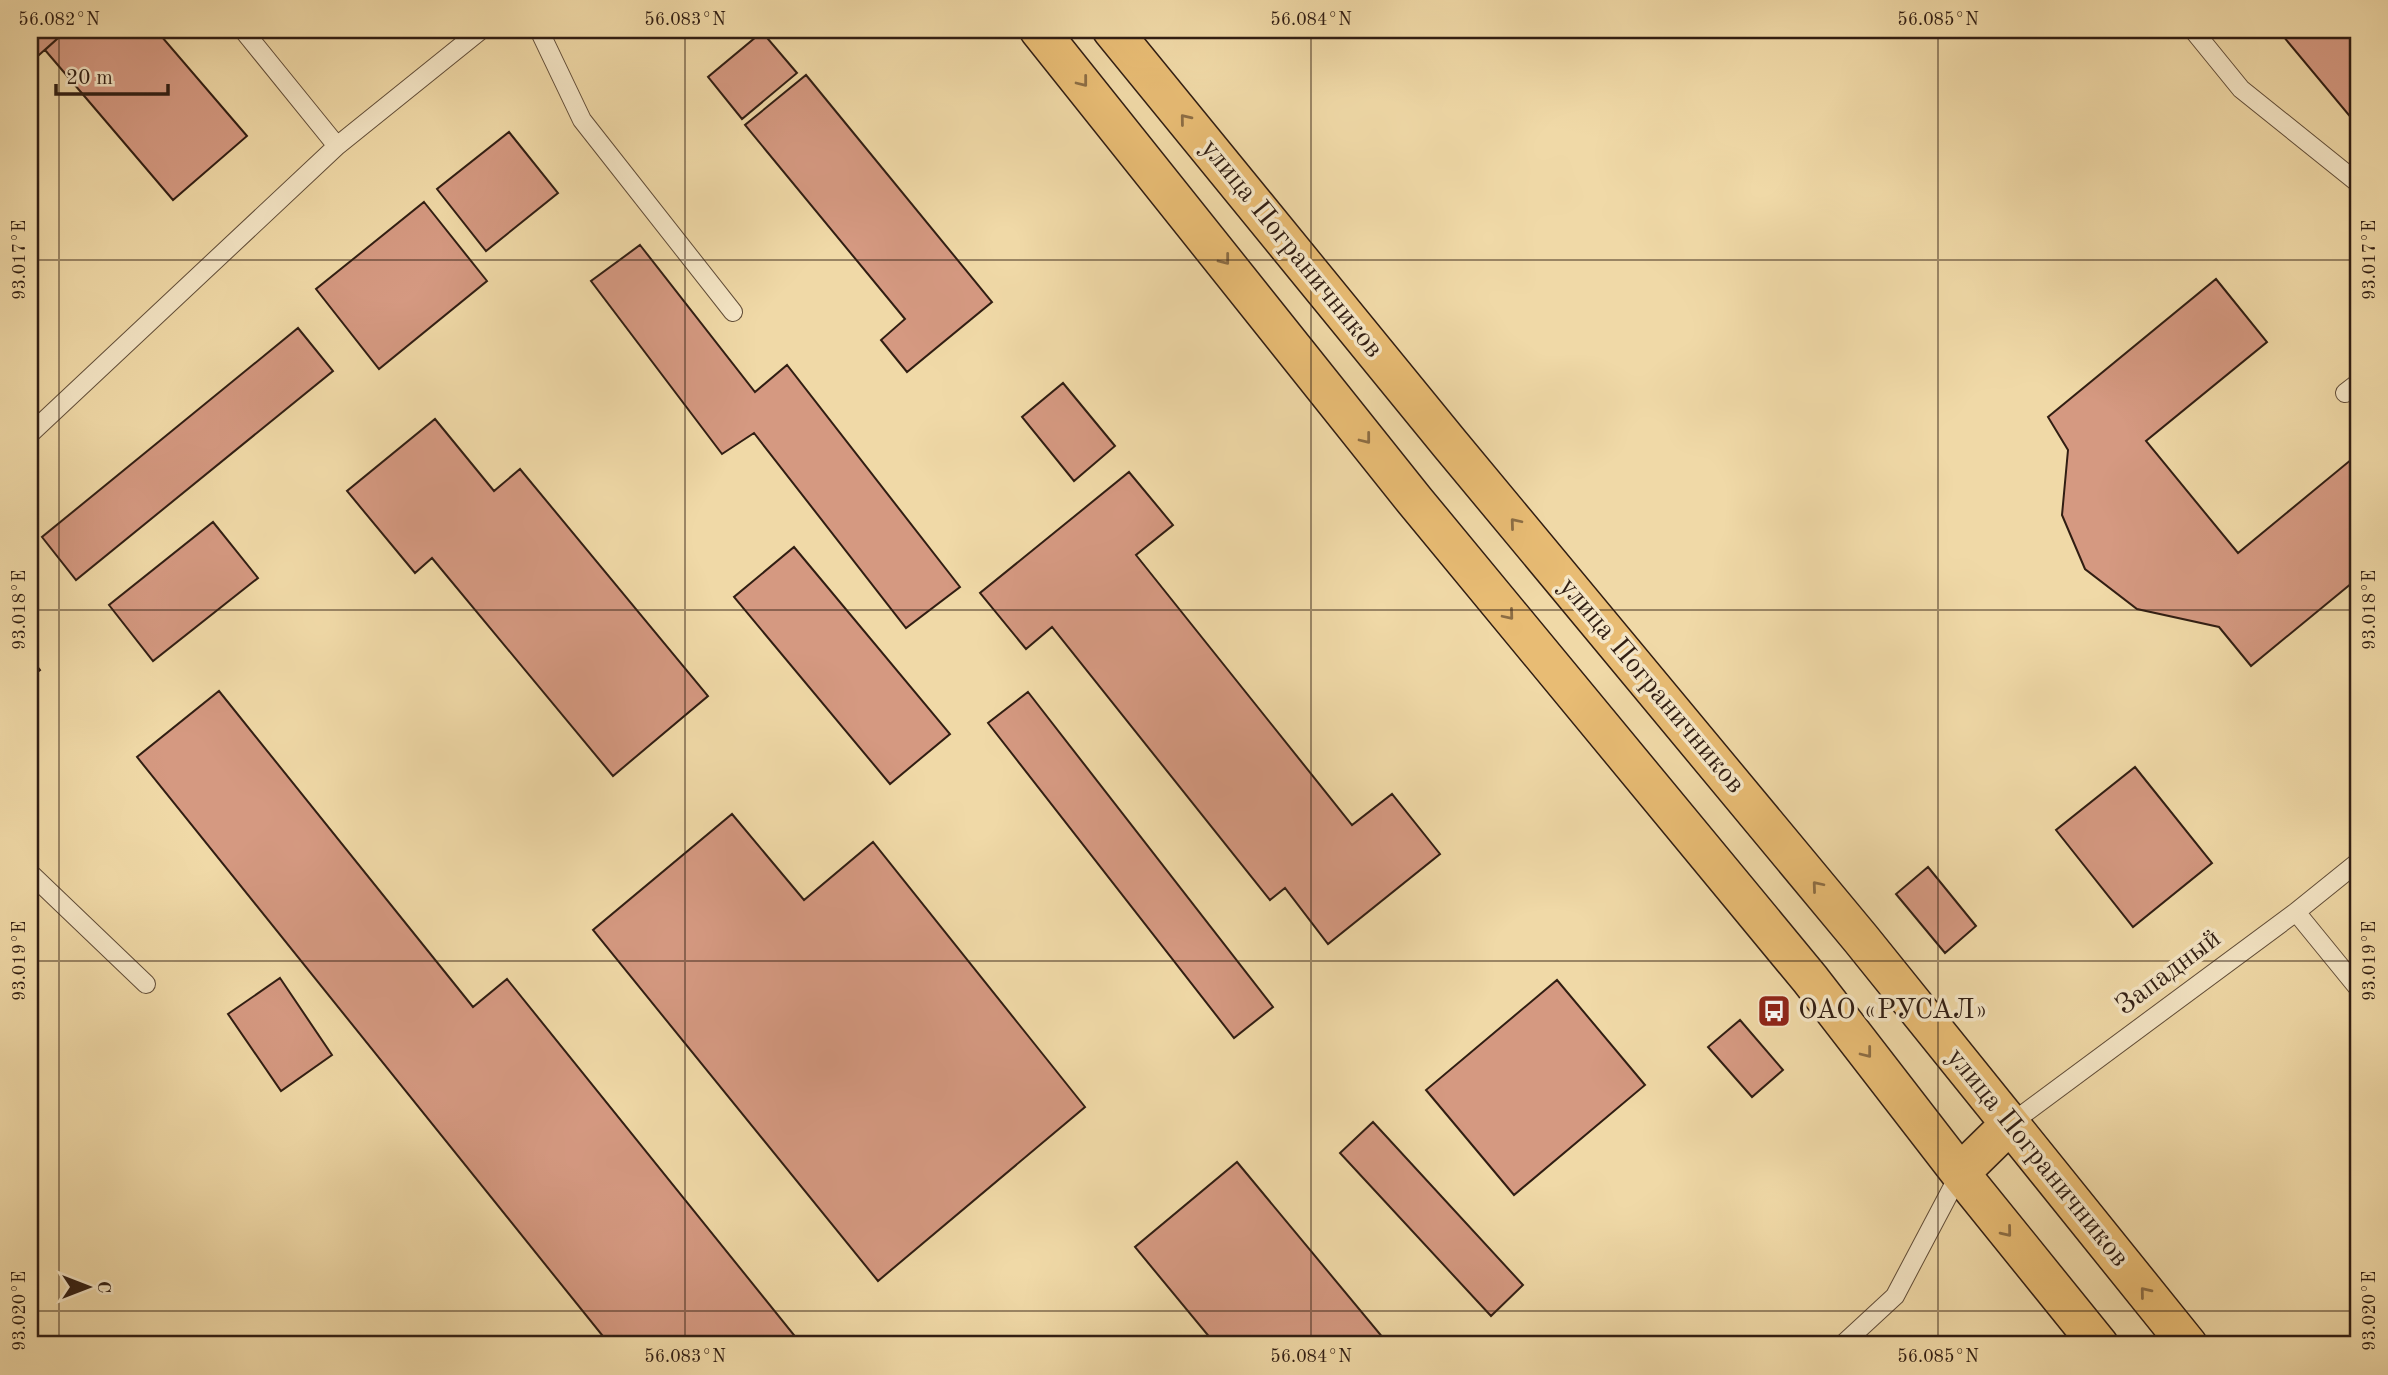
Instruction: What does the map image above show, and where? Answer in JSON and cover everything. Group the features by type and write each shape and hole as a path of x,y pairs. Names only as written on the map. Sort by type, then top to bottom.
{"main road":[{"name":"улица Пограничников","path":"1040,30 1415,501 1810,979 1959,1173 2099,1345"},
{"name":"улица Пограничников","path":"1112,30 1450,444 1861,939 2188,1345"},
{"path":"1959,1173 2010,1124"}],"lane":[{"path":"243,30 337,146"},
{"path":"30,434 337,146 481,30"},
{"path":"539,30 582,120 733,312"},
{"path":"2193,30 2241,89 2358,183"},
{"name":"Западный","path":"2010,1124 2296,912 2358,862"},
{"path":"30,873 146,984"},
{"path":"2296,912 2358,988"},
{"path":"1842,1345 1895,1296 1959,1173"}],"building":[{"path":"30,30 67,30 30,63"},
{"path":"67,30 156,30 247,136 173,200 45,50"},
{"path":"2278,30 2358,30 2358,126"},
{"path":"762,32 797,73 742,119 708,77"},
{"path":"806,75 992,302 907,372 881,340 905,319 745,125"},
{"path":"509,132 558,193 486,251 437,189"},
{"path":"424,202 487,281 379,369 316,289"},
{"path":"640,245 755,392 787,365 960,587 906,628 754,433 722,454 591,281"},
{"path":"2216,279 2267,342 2146,441 2238,553 2358,454 2358,578 2251,666 2219,627 2137,609 2085,569 2062,515 2068,450 2048,417"},
{"path":"298,328 333,371 76,580 42,537"},
{"path":"1063,383 1115,446 1074,481 1022,417"},
{"path":"435,419 494,491 520,469 708,696 613,776 432,558 415,573 347,491"},
{"path":"1129,472 1173,525 1136,555 1352,825 1392,794 1440,854 1328,944 1285,888 1270,900 1052,627 1026,649 980,593"},
{"path":"213,522 258,578 153,661 109,605"},
{"path":"794,547 950,734 890,784 734,597"},
{"path":"30,657 40,670 30,678"},
{"path":"219,691 473,1007 507,979 802,1345 610,1345 137,757"},
{"path":"1028,692 1273,1007 1234,1038 988,723"},
{"path":"2135,767 2212,863 2133,927 2056,830"},
{"path":"732,814 804,900 873,842 1085,1107 878,1281 593,930"},
{"path":"1928,867 1976,926 1945,953 1896,894"},
{"path":"280,978 332,1055 281,1091 228,1014"},
{"path":"1557,980 1645,1085 1514,1195 1426,1090"},
{"path":"1740,1020 1783,1070 1752,1097 1708,1047"},
{"path":"1373,1122 1523,1285 1491,1316 1340,1153"},
{"path":"1237,1162 1389,1345 1216,1345 1135,1247"}],"place":[{"name":"ОАО «РУСАЛ»","path":"1774,1011"}]}
